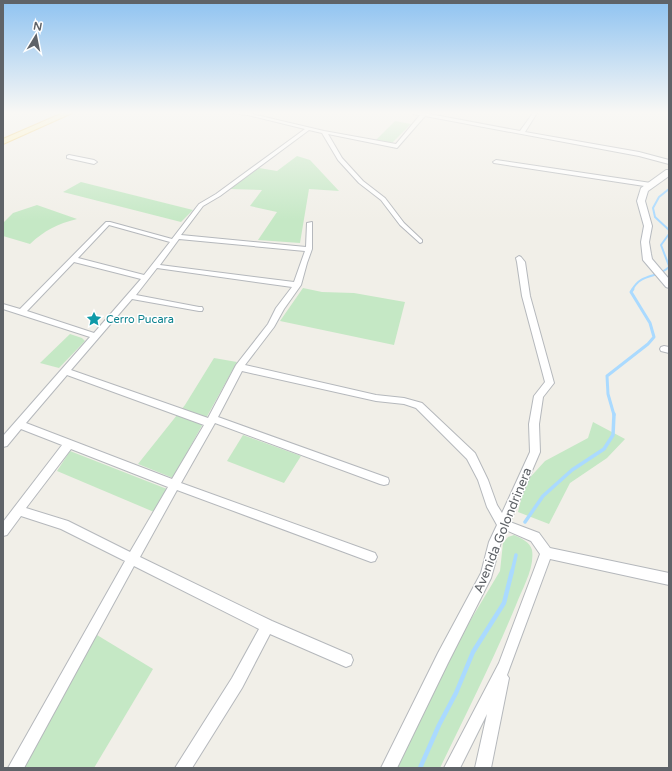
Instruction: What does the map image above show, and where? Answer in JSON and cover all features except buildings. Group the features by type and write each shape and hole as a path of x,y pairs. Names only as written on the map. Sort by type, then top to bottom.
{"main road":[{"path":"669,172 644,190 641,201 648,226 645,242 646,254 669,285"}],"street":[{"path":"4,439 19,424 131,296 201,205 218,195 281,149"},
{"path":"334,149 340,159 356,177 383,199 402,224 420,241"},
{"path":"612,149 669,162"},
{"path":"69,157 94,162"},
{"path":"496,162 651,186"},
{"path":"22,312 108,223 174,239 309,249"},
{"path":"16,768 132,559 211,421 239,367 271,325 280,308 297,285 303,263 309,249 310,223"},
{"name":"Avenida Golondrinera","path":"389,768 443,658 487,574 495,542 514,495 535,452 534,424 540,396 550,383 526,296 521,262 519,258"},
{"path":"72,259 146,278"},
{"path":"155,266 297,285"},
{"path":"131,296 199,309"},
{"path":"3,306 95,336"},
{"path":"239,367 376,398 404,401 419,406 472,456 483,480 492,507 503,524 535,537 546,553 669,579"},
{"path":"64,371 384,480"},
{"path":"19,424 175,485 371,557"},
{"path":"3,531 69,444"},
{"path":"19,510 64,525 267,626 346,660"},
{"path":"452,768 504,667 546,553"},
{"path":"183,768 237,684 267,626"},
{"path":"483,768 504,667"}],"green space":[{"path":"297,156 310,160 339,191 309,189 300,243 258,240 277,212 250,206 262,190 229,189 259,168 277,171"},
{"path":"81,182 193,210 181,222 63,192"},
{"path":"37,205 77,219 52,228 30,244 3,236 3,223 13,213"},
{"path":"303,288 322,292 354,293 405,302 394,345 280,321"},
{"path":"70,334 82,338 85,341 59,368 40,363"},
{"path":"214,358 237,362 173,478 138,464 185,405"},
{"path":"593,422 625,439 607,458 570,483 549,524 518,512 525,483 545,461 588,438"},
{"path":"243,435 301,456 284,483 227,461"},
{"path":"70,451 167,489 154,512 57,471"},
{"path":"514,535 525,541 531,547 532,564 530,571 498,646 440,768 397,768 464,631 500,571 503,543 508,537"},
{"path":"97,635 153,669 94,768 22,768"}],"waterway":[{"path":"669,189 659,197 653,208 655,217 669,230"},
{"path":"669,231 669,234 661,245 669,266"},
{"path":"632,290 640,280 660,273 669,267"},
{"path":"614,415 608,394 607,376 648,344 654,337 650,323 631,292 633,289"},
{"path":"525,522 543,496 572,470 604,449 613,435 614,415"},
{"path":"512,572 516,555"},
{"path":"420,768 439,725 456,693 473,652 504,603 512,571"}],"place":[{"name":"Cerro Pucara","path":"94,319"}]}
